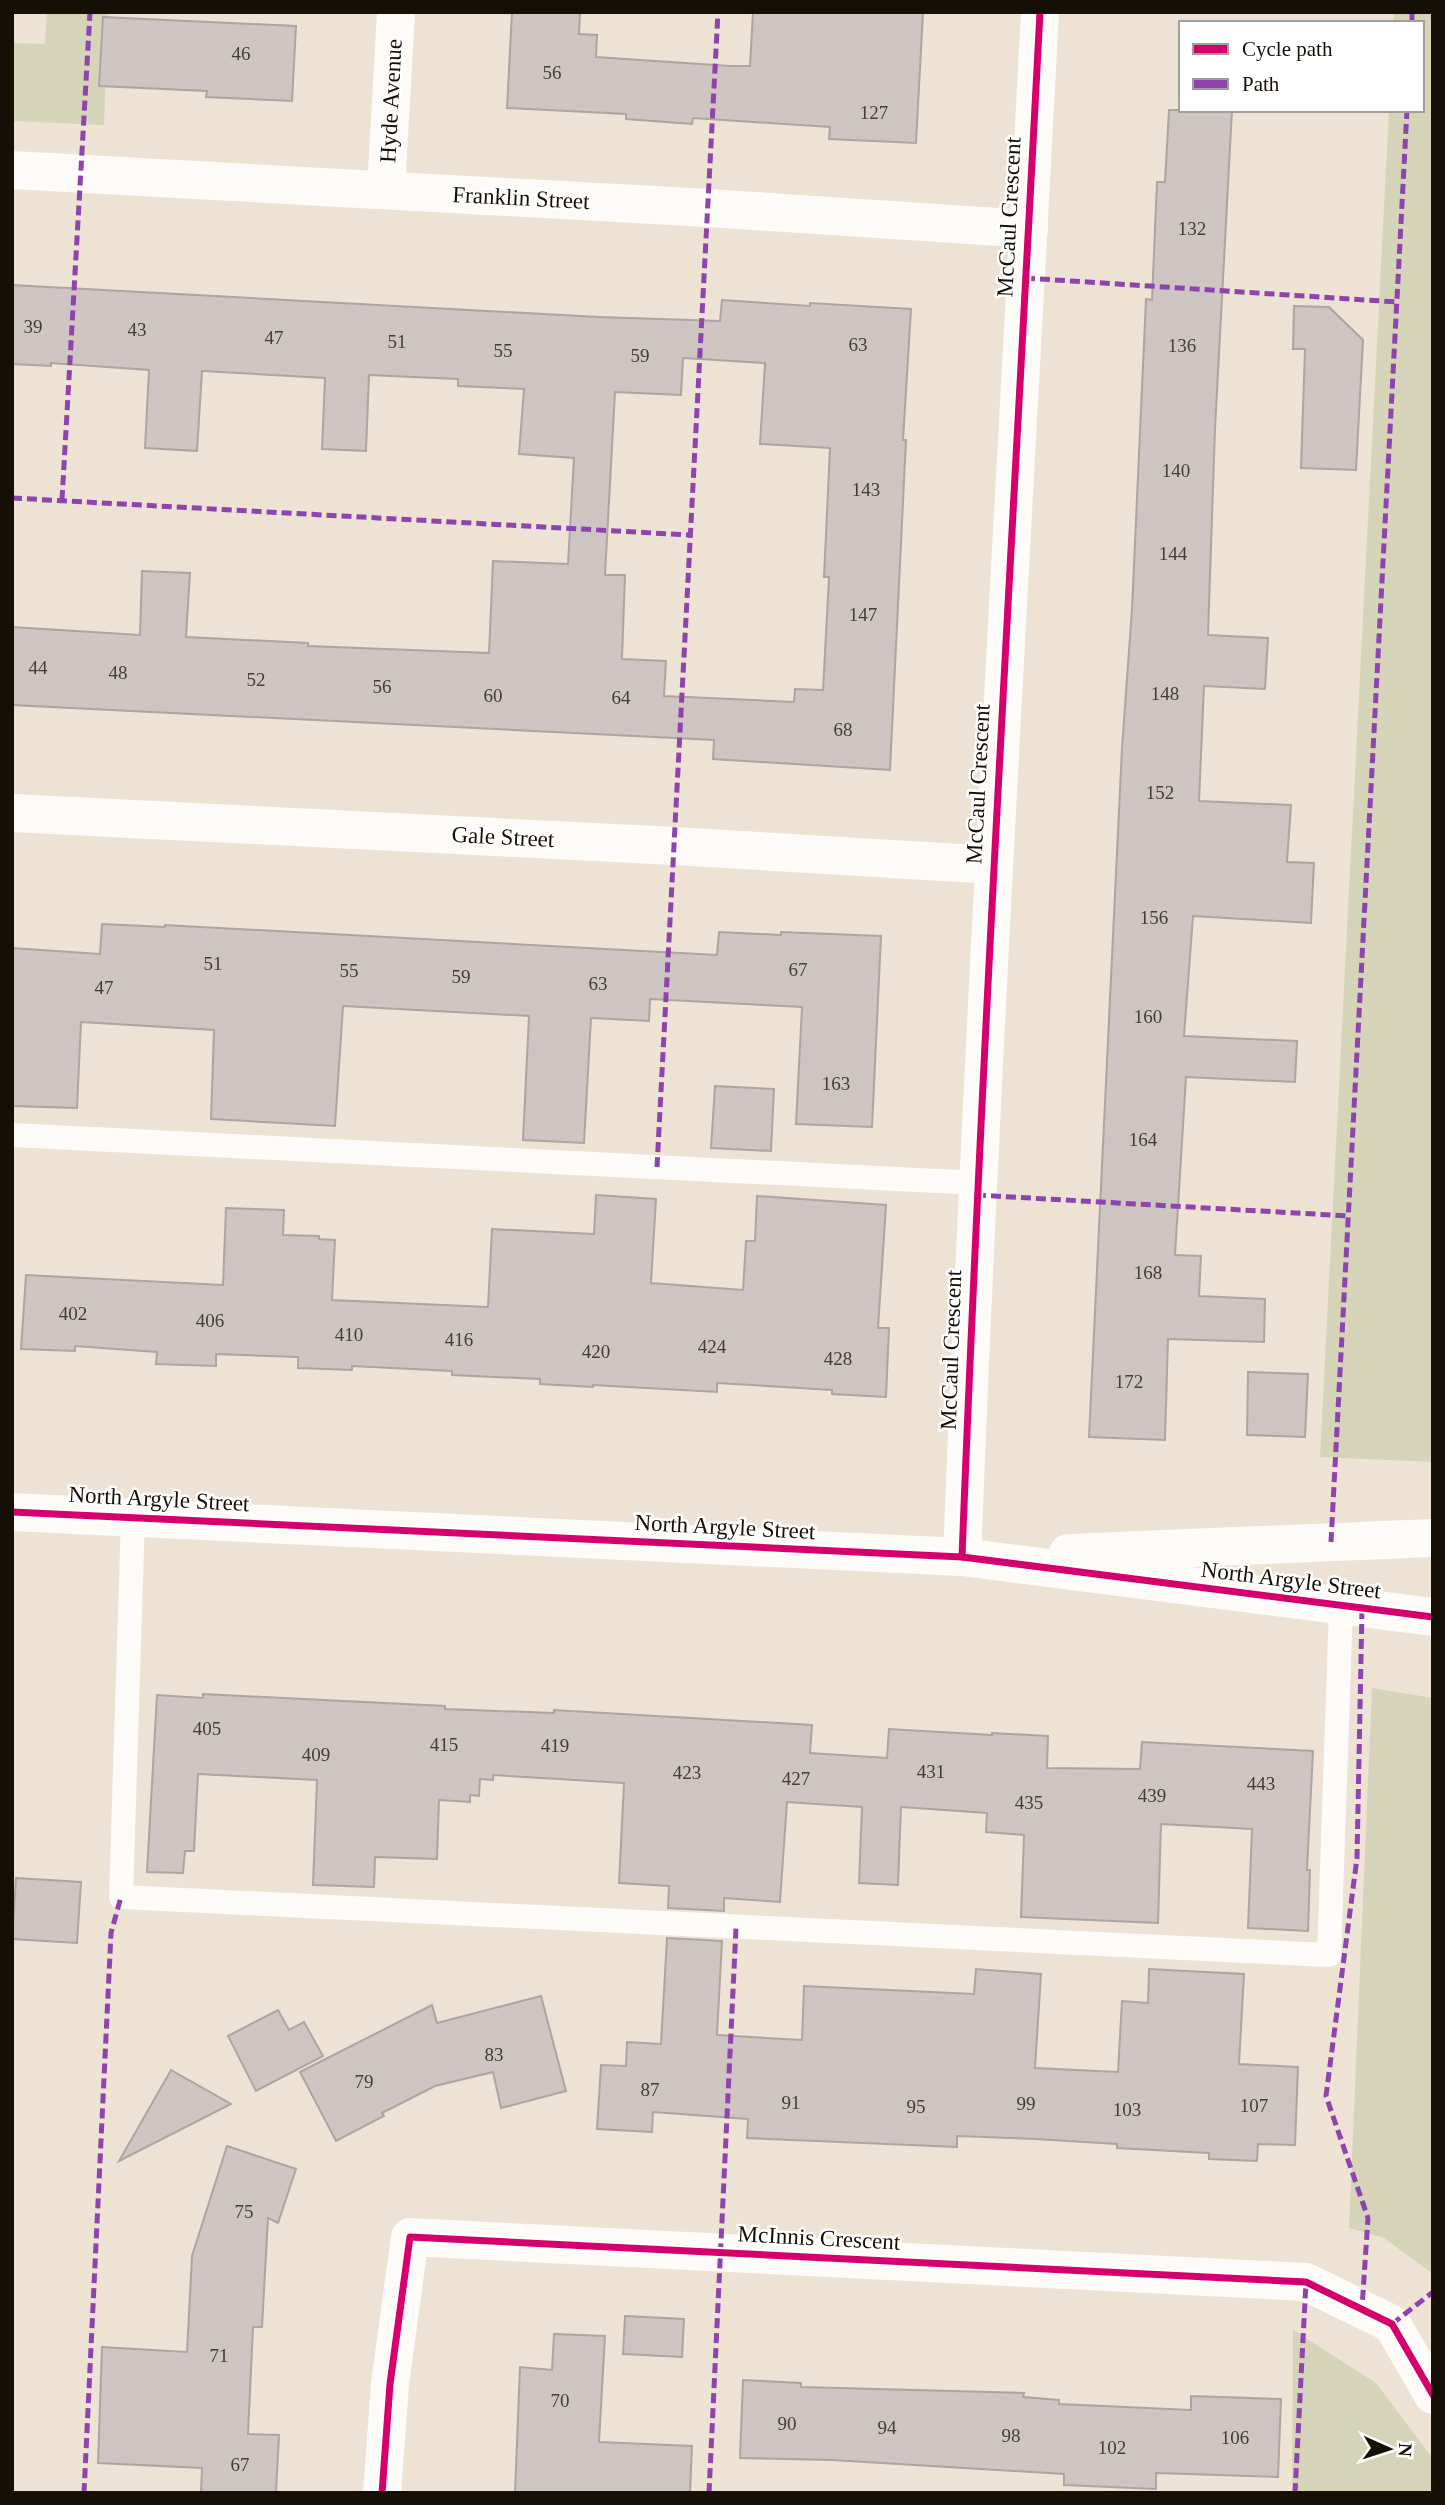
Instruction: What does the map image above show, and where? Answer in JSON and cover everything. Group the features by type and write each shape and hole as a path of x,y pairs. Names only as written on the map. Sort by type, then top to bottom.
{"street":[{"name":"Hyde Avenue","path":"386,190 396,12"},
{"name":"McCaul Crescent","path":"962,1558 993,865 1040,12"},
{"name":"Franklin Street","path":"12,170 708,208 1029,229"},
{"name":"Gale Street","path":"12,813 993,865"},
{"name":"North Argyle Street","path":"12,1511 962,1558 1433,1617"},
{"name":"North Argyle Street","path":"962,1558 1433,1538"},
{"name":"McInnis Crescent","path":"382,2493 390,2384 410,2237 1306,2282 1392,2324 1433,2395"}],"lane":[{"path":"12,1135 977,1183"},
{"path":"133,1517 121,1897 1329,1955 1341,1607"}],"green space":[{"path":"47,12 108,12 104,125 12,121 12,43 45,44"},
{"path":"1394,12 1433,12 1433,1462 1320,1457 1389,112 1424,112 1424,21 1394,21"},
{"path":"1372,1688 1433,1698 1433,2274 1384,2238 1349,2228"},
{"path":"1293,2330 1376,2383 1433,2459 1433,2493 1292,2493"}],"building":[{"path":"512,12 580,12 579,34 597,35 596,57 750,66 753,12 923,12 916,143 829,139 830,127 693,118 692,124 626,119 626,114 507,108"},
{"path":"103,17 296,26 292,101 206,97 207,91 99,86"},
{"path":"1169,110 1232,112 1215,429 1208,635 1268,638 1265,689 1204,686 1199,801 1291,805 1287,862 1314,863 1311,923 1193,916 1184,1036 1297,1041 1295,1082 1186,1077 1175,1255 1201,1256 1199,1296 1265,1299 1264,1342 1168,1339 1165,1440 1089,1437 1146,299 1152,300 1157,182 1165,182"},
{"path":"12,285 599,317 720,321 722,300 911,309 890,770 713,759 714,740 12,705 12,627 140,635 142,571 190,573 186,637 308,643 308,646 489,653 493,561 568,564 574,458 519,454 524,389 458,386 458,379 369,375 366,451 322,449 325,378 202,371 197,451 145,448 149,370 51,363 51,366 12,364","holes":["683,358 765,363 760,444 830,448 824,577 829,577 823,690 795,689 794,702 664,696 666,661 622,659 625,575 605,575 615,392 681,395"]},
{"path":"1294,306 1329,307 1363,340 1356,470 1301,468 1305,349 1293,349"},
{"path":"102,924 165,925 717,955 719,932 881,936 872,1127 796,1124 802,1007 650,999 649,1021 591,1018 584,1143 523,1140 529,1016 343,1006 335,1126 211,1119 214,1030 81,1022 77,1108 12,1106 12,948 100,954"},
{"path":"715,1086 774,1089 771,1151 711,1148"},
{"path":"596,1195 656,1199 651,1283 743,1290 746,1241 755,1241 757,1196 886,1205 878,1328 889,1328 886,1397 832,1394 832,1390 717,1383 717,1392 540,1384 540,1379 452,1375 452,1371 352,1366 352,1370 298,1368 298,1357 216,1354 216,1366 156,1364 157,1352 75,1346 75,1351 21,1349 26,1275 223,1285 226,1208 284,1210 283,1235 319,1236 319,1239 335,1240 332,1300 488,1307 492,1229 594,1234"},
{"path":"1248,1372 1308,1374 1305,1437 1247,1435"},
{"path":"203,1694 445,1706 445,1709 554,1713 554,1710 812,1725 810,1753 887,1758 889,1729 1048,1736 1047,1768 1140,1769 1142,1742 1313,1751 1307,1870 1310,1870 1308,1931 1248,1928 1252,1829 1161,1824 1158,1923 1021,1917 1024,1835 986,1832 987,1813 901,1807 898,1885 859,1883 862,1807 787,1802 780,1902 724,1898 724,1911 668,1908 669,1886 619,1883 624,1783 493,1775 493,1780 480,1779 479,1796 470,1795 470,1802 439,1800 437,1859 375,1857 374,1887 313,1885 317,1780 198,1774 194,1851 185,1851 183,1873 147,1872 157,1695 203,1698"},
{"path":"16,1878 81,1882 77,1943 12,1939"},
{"path":"667,1938 722,1941 717,2035 802,2040 804,1986 974,1994 976,1969 1041,1974 1035,2068 1118,2072 1122,2001 1148,2003 1149,1969 1244,1974 1239,2064 1298,2067 1295,2145 1258,2144 1257,2161 1209,2159 1209,2153 1117,2148 1117,2144 1035,2139 957,2136 957,2147 747,2138 748,2119 653,2112 652,2132 597,2129 601,2065 626,2066 627,2042 661,2044"},
{"path":"541,1996 566,2091 501,2108 493,2072 435,2086 382,2113 384,2116 336,2141 300,2072 432,2005 437,2023"},
{"path":"278,2010 289,2030 304,2022 323,2056 256,2091 228,2036"},
{"path":"171,2070 231,2104 119,2161"},
{"path":"227,2146 296,2169 278,2223 268,2218 262,2327 253,2327 248,2434 279,2435 276,2493 201,2493 202,2468 98,2463 102,2347 187,2352 192,2256"},
{"path":"625,2316 684,2319 682,2357 623,2354"},
{"path":"554,2334 605,2336 599,2442 692,2446 690,2493 515,2493 520,2367 552,2370"},
{"path":"743,2380 801,2383 801,2387 1024,2393 1023,2397 1059,2400 1059,2404 1191,2410 1191,2396 1281,2399 1278,2477 1156,2473 1156,2489 1064,2485 1064,2474 832,2460 740,2458"}],"marked path":[{"path":"62,500 90,12"},
{"path":"657,1167 718,12"},
{"path":"1412,12 1412,21"},
{"path":"1331,1542 1407,112"},
{"path":"1025,278 1397,302"},
{"path":"12,498 690,535"},
{"path":"976,1195 1349,1216"},
{"path":"1362,1609 1357,1858 1326,2096 1368,2218 1362,2308"},
{"path":"84,2493 111,1933 121,1897"},
{"path":"709,2493 736,1928"},
{"path":"1295,2493 1306,2282"},
{"path":"1392,2324 1433,2292"}],"cycle path":[{"path":"962,1557 988,978 1040,12"},
{"path":"12,1512 962,1557 1433,1617"},
{"path":"382,2493 390,2384 410,2237 1306,2282 1392,2324 1433,2395"}]}
